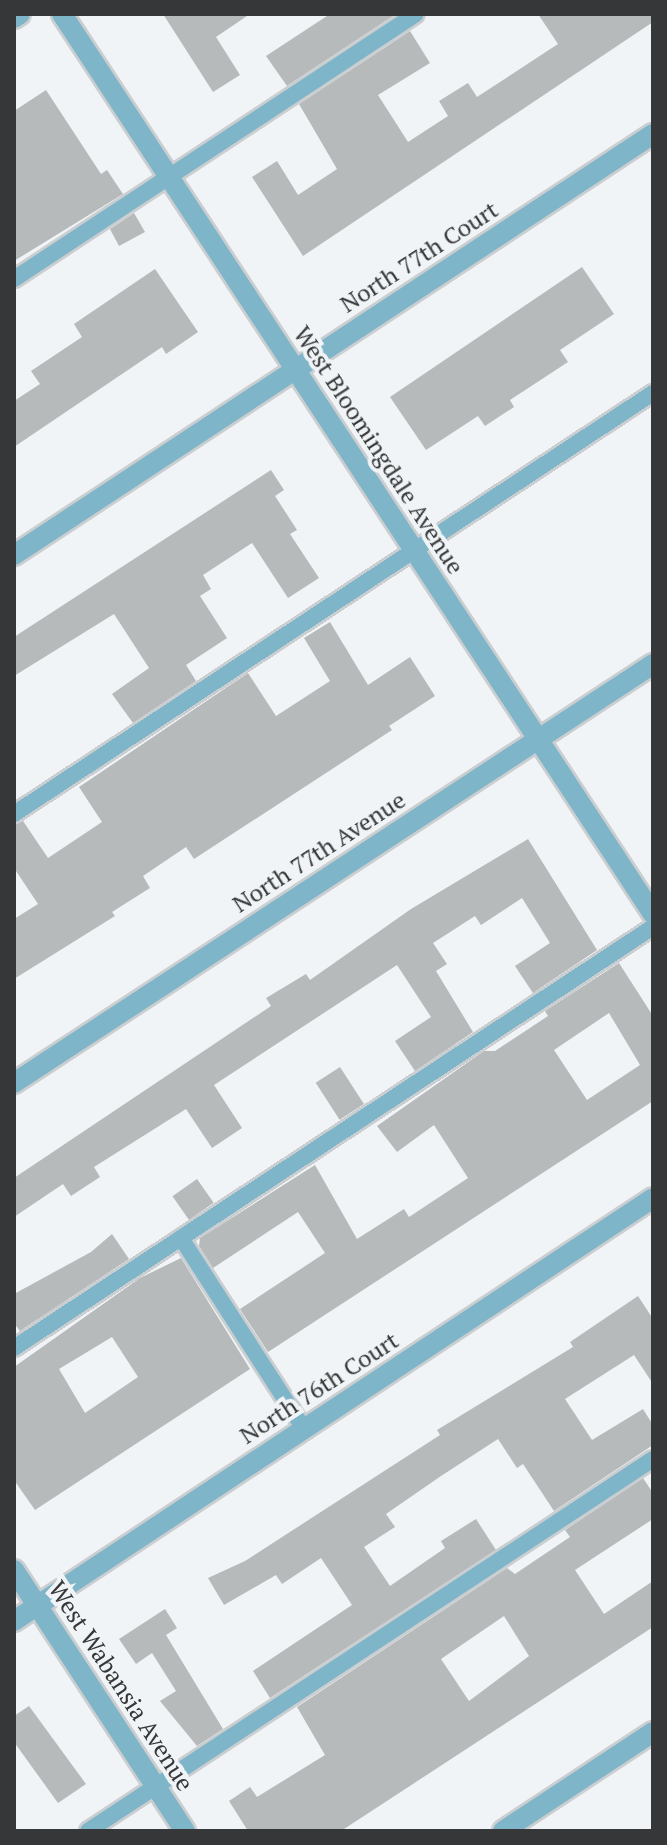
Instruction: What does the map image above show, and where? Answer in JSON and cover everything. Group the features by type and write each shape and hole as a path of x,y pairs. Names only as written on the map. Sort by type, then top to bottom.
{"street":[{"path":"14,18 20,14"},
{"name":"West Bloomingdale Avenue","path":"62,14 653,914"},
{"name":"North 77th Court","path":"14,555 653,134"},
{"name":"North 77th Avenue","path":"14,1083 653,664"},
{"name":"North 76th Court","path":"14,1621 653,1198"},
{"name":"West Wabansia Avenue","path":"14,1570 185,1831"},
{"path":"503,1831 653,1732"}],"lane":[{"path":"14,279 416,14"},
{"path":"14,814 653,393"},
{"path":"14,1348 653,927"},
{"path":"181,1238 304,1429"},
{"path":"88,1831 653,1459"}],"building":[{"path":"163,14 250,14 216,37 240,75 213,92"},
{"path":"330,14 396,14 287,86 266,56"},
{"path":"538,14 653,14 653,22 303,256 252,177 277,161 298,195 337,169 299,104 410,31 430,63 378,95 408,142 448,116 439,101 468,83 477,97 558,44"},
{"path":"46,90 101,174 107,170 123,194 14,261 14,111"},
{"path":"134,213 145,232 119,246 110,229"},
{"path":"582,267 614,314 560,350 568,362 510,400 514,407 485,426 478,416 426,450 390,397"},
{"path":"155,269 198,332 166,354 162,347 14,447 14,401 40,384 31,371 82,337 74,324"},
{"path":"271,470 284,490 275,496 297,530 290,534 319,578 288,598 252,543 203,575 211,589 200,596 227,638 186,665 196,681 133,723 112,694 149,668 114,614 14,676 14,637"},
{"path":"330,622 368,685 410,657 435,696 389,726 392,730 194,859 186,847 143,876 150,888 112,912 115,916 14,979 14,919 38,904 14,868 14,825 23,821 48,858 102,822 79,787 248,673 276,716 330,681 304,638"},
{"path":"528,839 597,950 533,993 515,966 550,943 522,898 481,925 475,916 433,943 447,964 436,971 473,1032 415,1071 395,1041 431,1017 397,965 214,1085 242,1128 212,1148 186,1109 94,1167 100,1177 71,1196 63,1184 14,1217 14,1178 271,1006 266,998 306,974 310,980 411,909"},
{"path":"619,963 653,1016 653,1101 268,1352 240,1309 325,1253 298,1212 213,1268 199,1246 200,1238 315,1165 357,1239 404,1209 409,1217 468,1178 434,1125 397,1152 377,1126 484,1051 495,1051 548,1016 545,1011","holes":["609,1013 640,1065 587,1100 554,1050"]},
{"path":"340,1067 364,1104 340,1120 316,1083"},
{"path":"197,1179 214,1203 189,1220 172,1196"},
{"path":"112,1234 129,1259 20,1331 14,1323 14,1294 91,1252"},
{"path":"181,1258 250,1369 35,1510 14,1480 14,1367 140,1278","holes":["112,1337 138,1377 85,1413 59,1369"]},
{"path":"638,1296 653,1319 653,1384 634,1355 565,1399 592,1440 643,1409 653,1425 653,1445 554,1511 523,1464 517,1468 498,1439 441,1476 386,1514 395,1527 364,1547 390,1586 445,1548 441,1541 476,1519 496,1550 270,1698 253,1671 352,1605 321,1558 282,1584 276,1575 224,1605 208,1578 245,1561 440,1435 437,1430 573,1347 570,1342"},
{"path":"643,1478 653,1493 653,1519 575,1570 604,1614 653,1581 653,1627 341,1831 248,1831 229,1801 250,1787 257,1797 325,1755 297,1707 507,1568 515,1574 570,1537 565,1530","holes":["504,1616 529,1656 469,1701 441,1659"]},
{"path":"165,1609 177,1628 166,1635 223,1729 197,1746 160,1701 176,1691 152,1653 136,1664 119,1639"},
{"path":"29,1706 86,1784 58,1803 14,1742 14,1716"}]}
